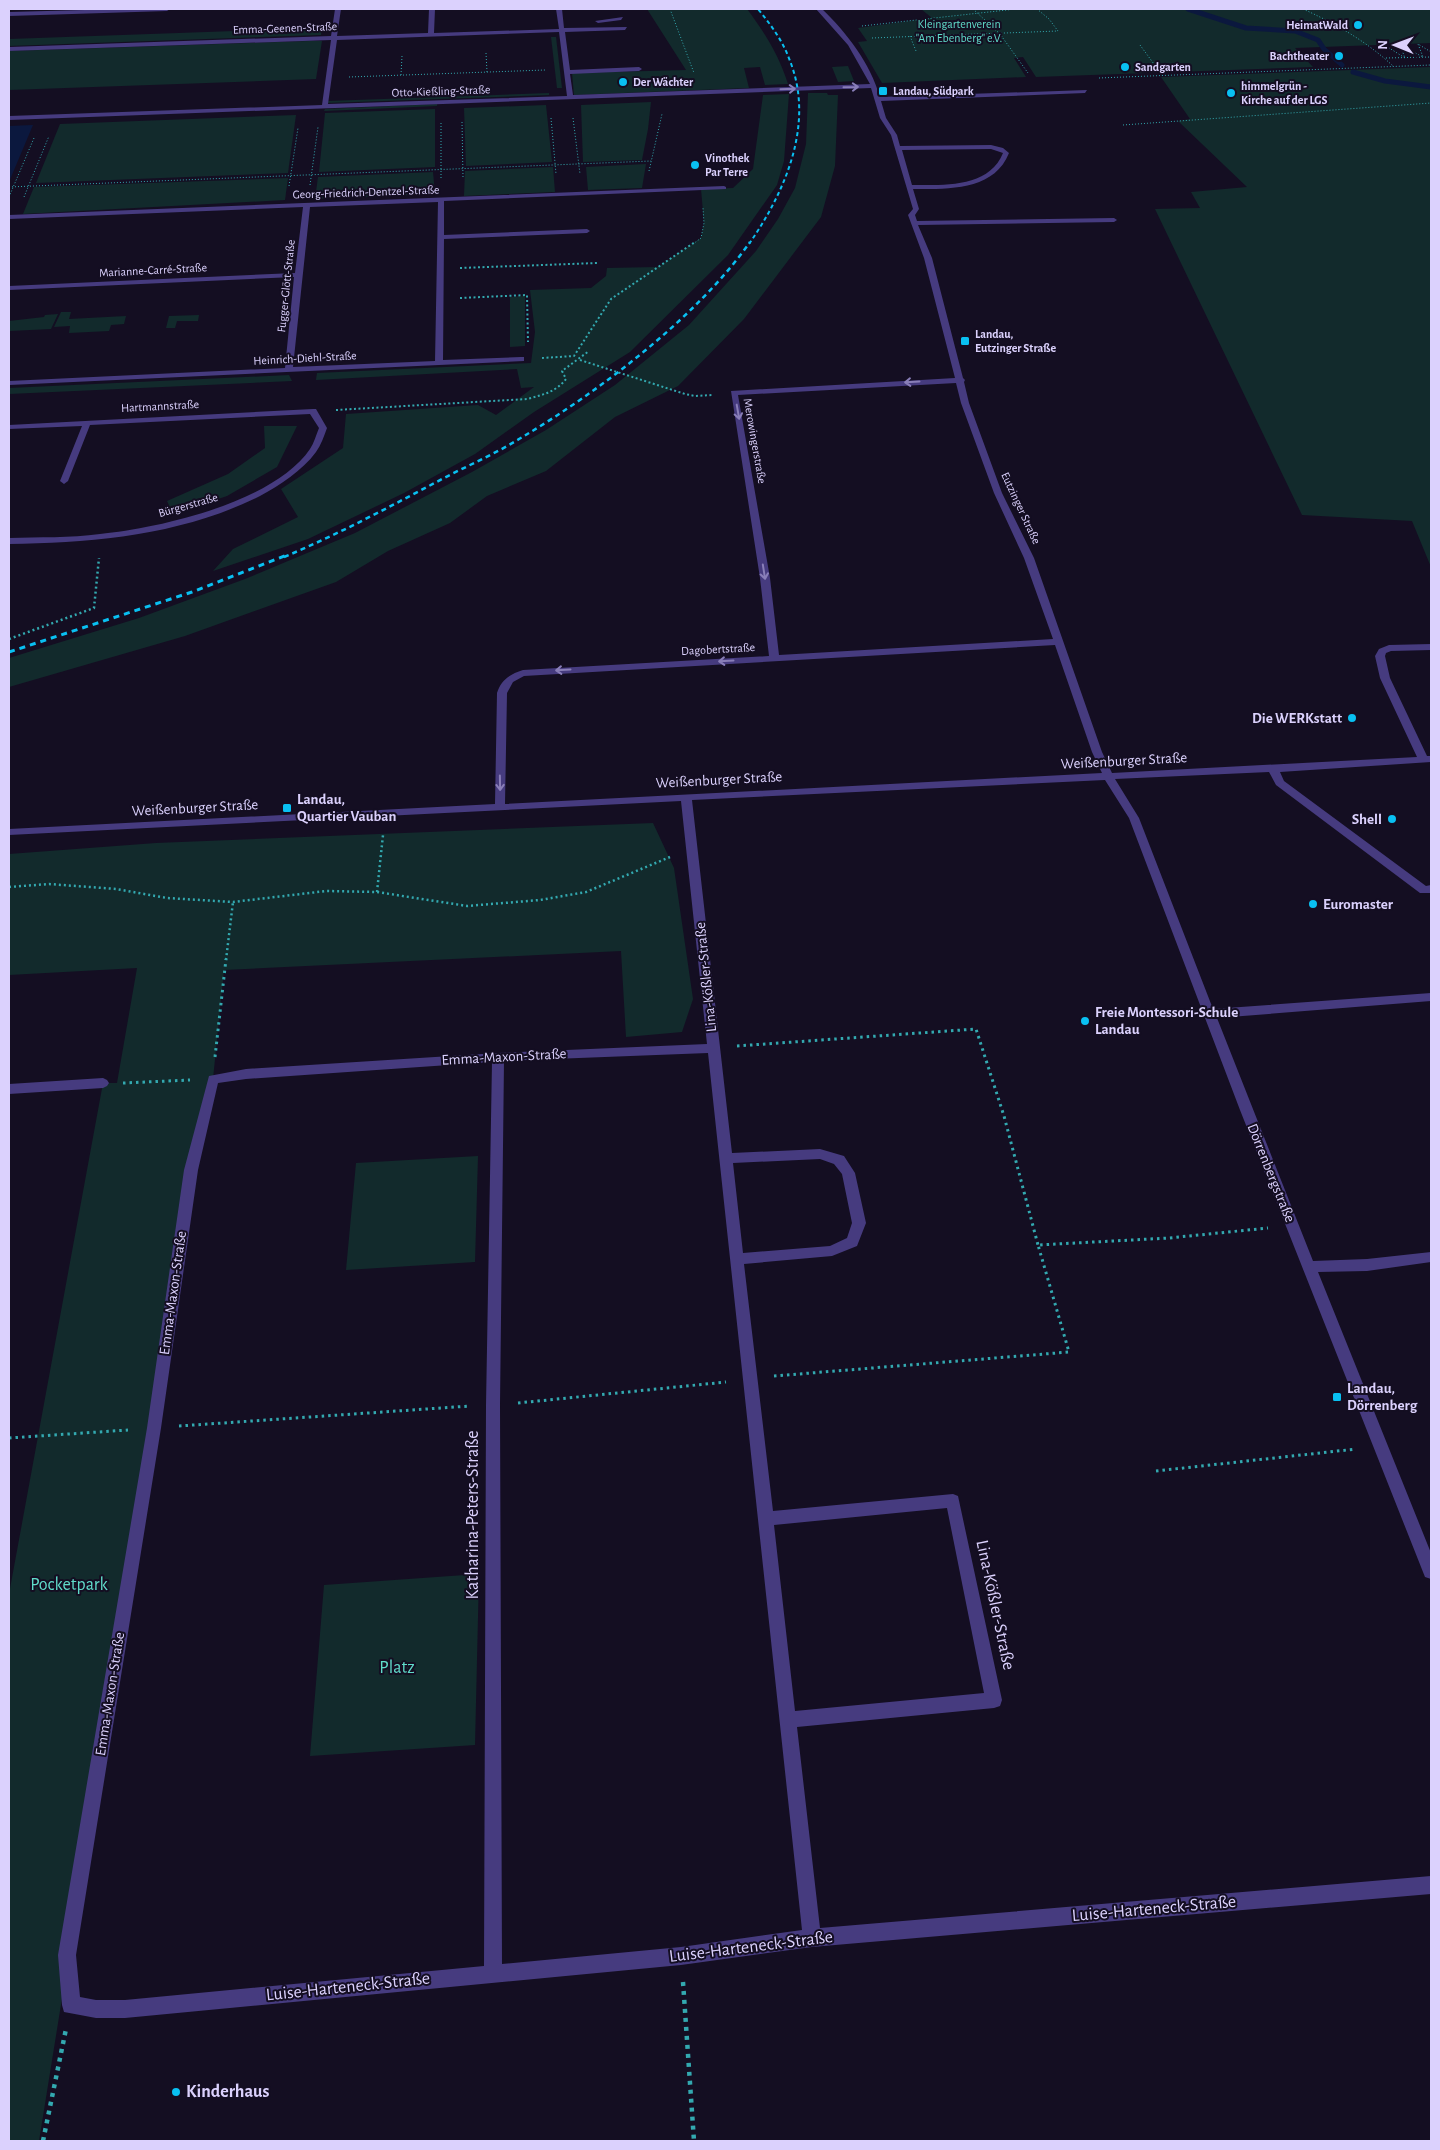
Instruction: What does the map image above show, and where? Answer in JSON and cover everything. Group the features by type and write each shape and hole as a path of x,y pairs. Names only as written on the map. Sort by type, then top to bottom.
{"street":[{"path":"9,14 167,9"},
{"path":"325,106 338,9"},
{"path":"431,34 432,9"},
{"path":"559,9 570,97"},
{"path":"819,9 844,35 873,86 885,124 894,135 897,148 909,188 957,185 984,179 1000,166 1005,159 1006,153 1001,149 990,147 897,148"},
{"path":"588,21 621,18"},
{"path":"561,22 570,22"},
{"name":"Emma-Geenen-Straße","path":"9,49 334,38 411,38 431,34 476,36 625,28"},
{"path":"567,72 639,70"},
{"name":"Otto-Kießling-Straße","path":"9,118 873,86"},
{"path":"878,99 1085,91"},
{"name":"Georg-Friedrich-Dentzel-Straße","path":"12,217 724,188"},
{"name":"Eutzinger Straße","path":"909,188 916,209 911,215 922,248 928,258 965,403 995,485 1030,558 1088,728 1108,776"},
{"path":"439,363 441,200"},
{"name":"Fugger-Glött-Straße","path":"289,370 307,205"},
{"path":"914,223 1114,220"},
{"path":"440,237 587,231"},
{"name":"Marianne-Carré-Straße","path":"9,288 298,275"},
{"name":"Heinrich-Diehl-Straße","path":"9,383 525,358"},
{"name":"Merowingerstraße","path":"774,658 764,569 734,393 960,380"},
{"name":"Hartmannstraße","path":"9,427 313,411"},
{"name":"Bürgerstraße","path":"9,541 102,537 173,524 222,509 260,493 297,468 314,450 323,428 313,411"},
{"path":"64,481 87,422"},
{"name":"Dagobertstraße","path":"500,806 502,693 504,684 513,676 532,672 1059,642"},
{"path":"1427,759 1385,678 1380,656 1382,651 1389,648 1431,647"},
{"name":"Weißenburger Straße","path":"9,832 212,823 500,806 1273,769 1427,759"},
{"path":"1273,769 1280,783 1301,799 1424,890 1431,889"},
{"name":"Dörrenbergstraße","path":"1108,776 1134,818 1164,892 1178,936 1431,1572"},
{"name":"Lina-Kößler-Straße","path":"686,797 812,1938"},
{"path":"1210,1014 1431,997"},
{"name":"Emma-Maxon-Straße","path":"71,2005 67,1955 154,1428 191,1170 213,1079 246,1074 498,1057 714,1048"},
{"name":"Katharina-Peters-Straße","path":"493,1973 493,1405 498,1057"},
{"path":"9,1089 103,1083"},
{"path":"726,1158 820,1154 839,1160 848,1173 858,1223 852,1242 832,1251 737,1259"},
{"path":"1310,1267 1367,1265 1431,1257"},
{"name":"Lina-Kößler-Straße","path":"766,1519 953,1501 994,1700 788,1720"},
{"name":"Luise-Harteneck-Straße","path":"71,2005 96,2009 125,2009 681,1956 812,1938 1431,1885"}],"path":[{"path":"670,9 702,92"},
{"path":"973,9 1000,34 1028,73"},
{"path":"857,27 1016,9"},
{"path":"867,38 1058,31 1049,19 1037,9"},
{"path":"1304,9 1342,28 1386,58 1394,66"},
{"path":"910,36 916,51"},
{"path":"1423,57 1418,44 1431,52"},
{"path":"1140,45 1163,75"},
{"path":"1405,58 1400,45 1423,57"},
{"path":"1386,46 1405,58"},
{"path":"486,49 487,72"},
{"path":"401,75 402,56"},
{"path":"1386,58 1431,57"},
{"path":"1098,78 1431,65"},
{"path":"349,76 544,70"},
{"path":"646,191 665,99 664,94"},
{"path":"570,97 583,194"},
{"path":"463,199 462,101 465,101"},
{"path":"441,200 442,102"},
{"path":"1123,124 1431,103"},
{"path":"307,205 320,113 325,106"},
{"path":"285,206 301,107"},
{"path":"551,112 557,195"},
{"path":"12,217 28,186 57,116"},
{"path":"9,197 43,117"},
{"path":"9,187 651,161"},
{"path":"440,299 527,295 525,358 574,356 611,299 701,238 704,222 701,189"},
{"path":"440,269 598,263"},
{"path":"313,411 527,399 548,394 561,386 566,379 562,371 571,363 580,360 589,351 579,348"},
{"path":"580,360 695,396 734,393"},
{"path":"9,639 94,608 102,537"},
{"path":"377,892 384,813"},
{"path":"9,886 49,884 116,890 167,898 233,902 326,891 377,892 467,906 540,900 586,892 631,871 692,848"},
{"path":"103,1083 213,1079 233,902"},
{"path":"9,1438 493,1405 630,1393 750,1378 1070,1352 1038,1245 1004,1116 976,1029 714,1048"},
{"path":"1038,1245 1169,1238 1293,1226"},
{"path":"1156,1470 1380,1446"},
{"path":"681,1956 694,2141"},
{"path":"43,2141 71,2005"}],"green space":[{"path":"647,9 747,9 771,45 788,84 765,85 760,67 744,68 749,88 574,95 572,73 686,70"},
{"name":"Kleingartenverein \"Am Ebenberg\" e.V.","path":"921,9 1431,9 1431,43 1295,48 1313,67 1036,77 1023,57 1014,58 1026,77 882,83 858,42 867,41 858,28 932,18"},
{"path":"322,28 321,35 9,46 9,39"},
{"path":"551,37 556,37 562,88 557,88"},
{"path":"322,41 316,79 9,90 9,51"},
{"path":"848,66 854,81 838,82 832,67"},
{"path":"1431,67 1431,567 1412,521 1302,515 1155,209 1200,208 1191,192 1247,187 1178,121 1190,119 1161,77"},
{"path":"549,93 549,95 327,103 327,101"},
{"path":"808,93 838,95 835,166 821,217 744,319 678,386 615,417 546,471 487,496 450,523 388,551 336,582 185,636 9,687 9,658 139,618 245,579 355,533 472,472 546,430 615,385 689,325 756,251 778,219 795,188 806,144"},
{"path":"789,94 784,161 777,185 728,255 630,352 534,412 475,454 404,493 308,539 213,571 233,549 298,517 281,489 343,448 346,414 478,405 496,415 534,387 521,388 517,369 316,380 317,373 531,363 535,332 530,290 591,288 606,276 607,268 658,267 701,238 704,223 701,189 733,188 753,169 763,95"},
{"path":"651,102 642,160 583,162 581,105"},
{"path":"437,104 437,106 324,111 325,109"},
{"path":"546,105 552,162 466,166 464,108"},
{"path":"435,109 435,167 319,172 325,113"},
{"path":"296,115 288,173 36,183 60,124"},
{"path":"646,164 642,188 588,190 586,167"},
{"path":"553,167 555,192 464,196 465,171"},
{"path":"433,172 435,194 315,199 318,177"},
{"path":"288,178 285,200 23,214 34,187"},
{"path":"525,296 525,346 510,347 510,297"},
{"path":"61,312 71,312 69,319 126,316 124,324 111,325 109,331 69,333 70,326 54,327"},
{"path":"58,314 51,329 9,331 9,321"},
{"path":"199,315 198,321 177,321 175,328 166,328 169,316"},
{"path":"289,375 292,381 9,394 9,388"},
{"path":"264,426 297,426 277,467 227,496 173,514 167,501 228,474 265,448"},
{"name":"Pocketpark","path":"653,823 674,868 693,999 682,1032 626,1037 621,951 224,970 213,1079 154,1428 39,2141 9,2141 9,1594 103,1083 117,1083 137,968 9,975 9,854 156,843"},
{"path":"478,1156 475,1262 346,1270 356,1163"},
{"name":"Platz","path":"479,1574 475,1745 310,1756 324,1585"}],"water":[{"path":"33,125 9,182 9,126"}],"waterway":[{"path":"1188,9 1246,28 1295,31 1318,40 1324,49 1342,65"},
{"path":"1353,72 1385,81 1431,87"}],"railway":[{"path":"749,244 762,224 784,180 798,133 799,109 797,85 790,61 784,47 758,9"},
{"path":"284,557 345,529 505,447 553,418 615,374 676,324 704,297 750,242"},
{"path":"9,652 192,592 287,555"}],"place":[{"name":"HeimatWald","path":"1358,25"},
{"name":"Bachtheater","path":"1339,56"},
{"name":"Sandgarten","path":"1125,67"},
{"name":"Der Wächter","path":"623,82"},
{"name":"Landau, Südpark","path":"883,91"},
{"name":"himmelgrün - Kirche auf der LGS","path":"1231,93"},
{"name":"Vinothek Par Terre","path":"695,165"},
{"name":"Landau, Eutzinger Straße","path":"965,341"},
{"name":"Die WERKstatt","path":"1352,718"},
{"name":"Landau, Quartier Vauban","path":"287,808"},
{"name":"Shell","path":"1392,819"},
{"name":"Euromaster","path":"1313,904"},
{"name":"Freie Montessori-Schule Landau","path":"1085,1021"},
{"name":"Landau, Dörrenberg","path":"1337,1397"},
{"name":"Kinderhaus","path":"176,2092"}]}
